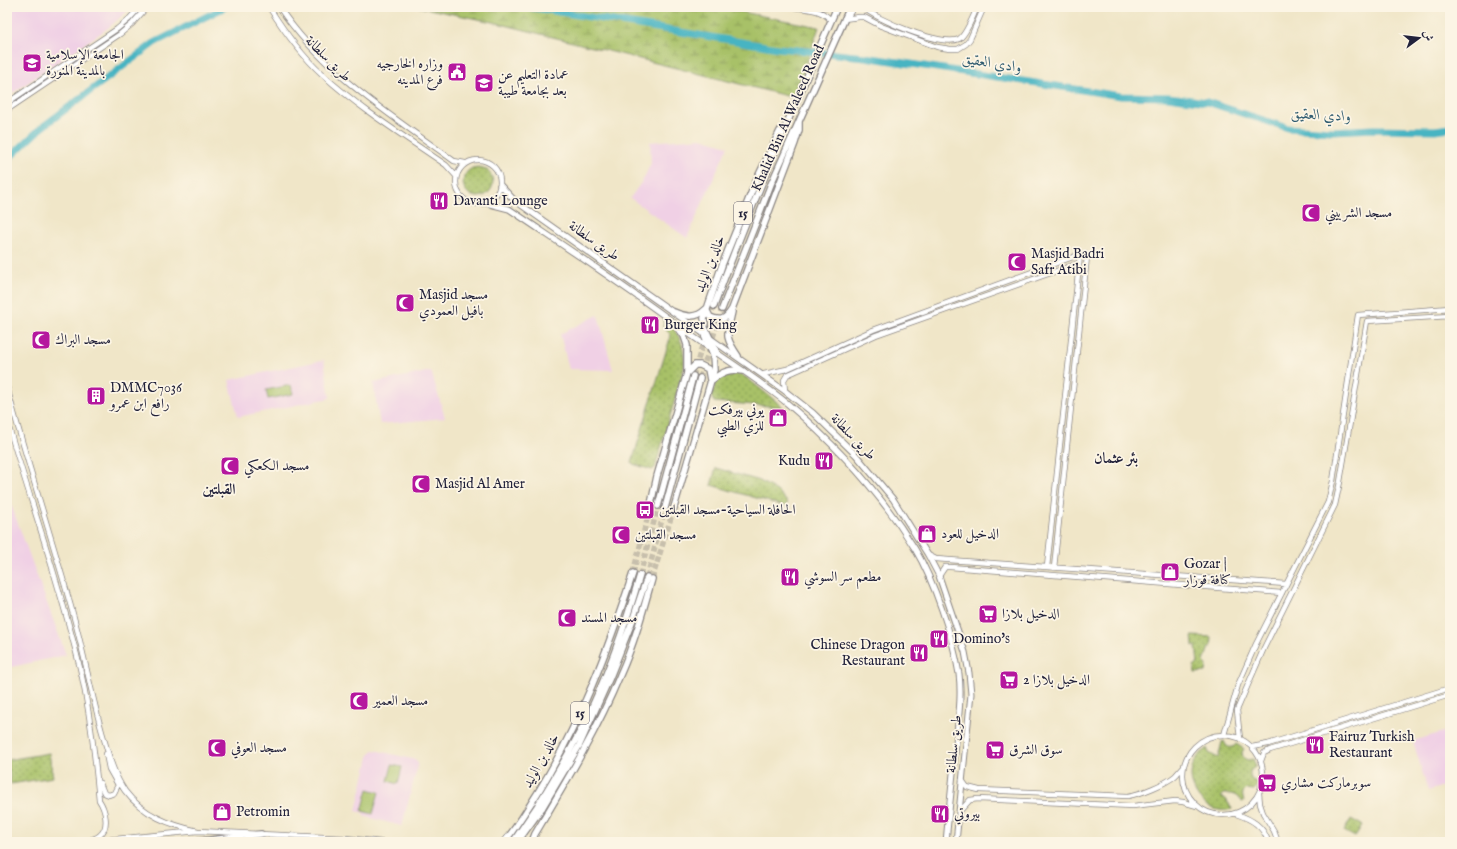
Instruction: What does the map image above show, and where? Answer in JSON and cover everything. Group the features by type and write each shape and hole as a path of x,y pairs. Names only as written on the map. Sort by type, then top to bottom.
{"highway":[{"path":"831,22 835,7"},
{"path":"844,22 850,7"},
{"name":"Khalid Bin Al Waleed Road","path":"714,306 734,252 788,120 799,98 831,22"},
{"name":"Khalid Bin Al Waleed Road","path":"722,309 756,219 844,22"},
{"name":"خالد بن الوليد","path":"717,353 703,320 722,265 756,181 783,125 788,120"},
{"name":"15","path":"732,310 800,130 799,122"},
{"path":"674,312 684,316 693,316 700,314 707,308 710,317 720,320 726,318 732,310"},
{"path":"732,310 727,338 738,356"},
{"path":"651,504 657,476 686,373 687,345 684,336 676,325"},
{"path":"673,511 711,381 714,364 703,332"},
{"path":"686,373 695,365 700,365 706,367 710,373 711,381"},
{"path":"711,381 724,371 743,371"},
{"path":"658,506 693,376"},
{"path":"665,508 700,378"},
{"name":"خالد بن الوليد","path":"504,842 516,827 543,784 576,722 616,625 633,573"},
{"path":"518,842 540,806 583,725 622,632 640,575"},
{"name":"15","path":"532,842 535,834 596,728 614,688 637,630 650,578 579,746 540,806"},
{"path":"513,842 540,806"},
{"name":"15","path":"516,827 516,839 522,842 525,842 535,834"},
{"path":"194,842 261,834"}],"main road":[{"path":"7,103 117,29 140,7"},
{"path":"7,110 120,34 147,7"},
{"name":"طريق سلطانة","path":"269,7 296,45 321,73 347,95 446,165 456,176"},
{"path":"794,7 827,14 831,22"},
{"path":"823,7 835,7"},
{"path":"844,22 854,7"},
{"path":"863,7 869,13 885,21 930,37 949,41 957,40 962,37 977,7"},
{"path":"844,22 859,17 864,17 882,27 937,47 958,49 966,44 970,38 984,7"},
{"name":"طريق سلطانة","path":"280,9 306,42 354,88 454,160 465,163"},
{"path":"882,27 885,21"},
{"path":"473,160 482,160 490,163 498,172 500,185 498,193 493,199 486,203 478,204 464,200 460,195 456,185 456,176 460,168 465,163 473,160"},
{"name":"طريق سلطانة","path":"500,185 514,200 764,374 813,413 856,455 893,499 928,555 938,576 965,652 969,673 971,694 956,842"},
{"name":"طريق سلطانة","path":"486,203 509,209 521,216 788,404 848,461 885,505 915,549 926,572 941,607 955,655 959,675 961,694 946,842"},
{"path":"764,374 787,369 873,330 1084,253 1087,257 1054,568"},
{"path":"1047,567 1080,254"},
{"path":"785,391 784,380 787,375 876,335 1079,263"},
{"path":"1224,735 1238,685 1256,644 1329,498 1358,315 1450,308"},
{"path":"1240,739 1237,710 1264,648 1335,505 1366,321 1450,316"},
{"path":"7,387 24,450 74,615 112,765 125,790 140,807 159,820 178,827 198,831"},
{"path":"7,421 68,621 80,669 101,786 104,793 109,795 114,793 118,785 109,769 102,730"},
{"path":"928,555 936,559 1286,584"},
{"path":"938,576 945,567 950,567 1282,593"},
{"path":"1214,587 1215,579"},
{"path":"1252,747 1268,744 1450,688"},
{"path":"1261,761 1264,753 1270,750 1450,695"},
{"path":"1224,735 1240,739 1252,747 1261,761 1263,780 1259,793 1251,805 1236,814 1220,816 1206,812 1193,802 1185,788 1183,773 1187,758 1196,746 1209,738 1224,735"},
{"path":"86,842 100,835 104,829 106,816 100,800 95,747"},
{"path":"962,780 967,787 979,790 1128,796 1142,793 1169,780 1176,776 1185,765"},
{"path":"1259,793 1263,813 1274,831 1278,842"},
{"path":"959,812 970,800 978,799 1133,806 1175,801 1198,806"},
{"path":"1236,814 1254,822 1267,836 1268,842"},
{"path":"86,842 198,831 346,838 381,842"}],"shaded area":[{"name":"الجامعة الإسلامية بالمدينة المنورة","path":"7,7 132,7 108,28 7,97"},
{"path":"701,138 728,146 687,238 630,198 643,180 651,163 650,142"},
{"path":"598,315 613,370 569,369 560,334"},
{"path":"324,360 330,398 238,417 229,380"},
{"path":"431,371 445,418 380,424 373,383"},
{"path":"7,499 9,499 66,655 7,668"},
{"path":"1450,730 1450,784 1428,791 1413,741"},
{"path":"374,750 416,760 418,764 402,826 363,816 364,813 356,811 370,753"}],"green space":[{"path":"419,7 717,7 819,27 795,98 497,23"},
{"path":"478,167 489,171 493,182 489,193 478,197 467,193 463,182 467,171"},
{"path":"664,320 670,325 681,341 684,353 684,368 655,468 652,470 633,464 632,462 671,335 663,327"},
{"path":"737,372 747,378 783,407 714,402 711,396 719,379 722,376"},
{"path":"291,385 293,394 268,399 266,390"},
{"path":"716,468 760,481 777,491 788,503 784,506 711,485"},
{"path":"1192,636 1211,637 1212,639 1211,647 1209,647 1204,662 1207,665 1206,672 1195,673 1194,665 1198,664 1196,646 1193,646"},
{"path":"1224,741 1228,747 1233,747 1236,744 1244,749 1242,752 1243,757 1247,760 1253,759 1256,766 1250,771 1250,775 1251,779 1258,783 1254,790 1245,790 1243,794 1244,801 1242,802 1234,795 1224,794 1221,797 1226,799 1232,809 1223,810 1214,809 1206,805 1200,799 1192,783 1191,774 1196,760 1207,748 1209,753 1218,758 1222,742"},
{"path":"49,753 53,777 11,784 7,760"},
{"path":"392,765 402,767 398,784 388,781"},
{"path":"368,789 379,792 373,814 362,811"},
{"path":"1351,819 1362,825 1355,837 1344,831"}],"waterway":[{"name":"وادي العقيق","path":"7,160 41,128 154,43 225,7"},
{"name":"وادي العقيق","path":"529,7 778,48 865,57 1121,96 1168,97 1207,102 1288,128 1332,131 1374,129 1435,130 1450,128"}],"tunnel":[{"path":"693,376 714,306"},
{"path":"700,378 722,309"},
{"path":"633,573 651,504"},
{"path":"640,575 658,506"},
{"path":"647,577 665,508"},
{"path":"652,579 673,511"}],"place":[{"name":"الجامعة الإسلامية بالمدينة المنورة","path":"32,63"},
{"name":"وزاره الخارجيه فرع المدينه","path":"457,72"},
{"name":"عمادة التعليم عن بعد بجامعة طيبة","path":"484,83"},
{"name":"Davanti Lounge","path":"439,201"},
{"name":"مسجد الشربيني","path":"1311,213"},
{"name":"Masjid Badri Safr Atibi","path":"1017,262"},
{"name":"Masjid مسجد بافيل العمودي","path":"405,303"},
{"name":"Burger King","path":"650,325"},
{"name":"مسجد البراك","path":"41,340"},
{"name":"DMMC7036 رافع ابن عمرو","path":"96,396"},
{"name":"يوني بيرفكت للزي الطبي","path":"778,418"},
{"name":"Kudu","path":"824,461"},
{"name":"مسجد الكعكي","path":"230,466"},
{"name":"Masjid Al Amer","path":"421,484"},
{"name":"الحافلة السياحية-مسجد القبلتين","path":"645,510"},
{"name":"الدخيل للعود","path":"927,534"},
{"name":"مسجد القبلتين","path":"621,535"},
{"name":"Gozar | كنافة قوزار","path":"1170,572"},
{"name":"مطعم سر السوشي","path":"790,577"},
{"name":"الدخیل بلازا","path":"988,614"},
{"name":"مسجد المسند","path":"567,618"},
{"name":"Domino's","path":"939,639"},
{"name":"Chinese Dragon Restaurant","path":"919,653"},
{"name":"الدخیل بلازا 2","path":"1009,680"},
{"name":"مسجد العمير","path":"359,701"},
{"name":"Fairuz Turkish Restaurant","path":"1315,745"},
{"name":"مسجد العوفي","path":"217,748"},
{"name":"سوق الشرق","path":"995,750"},
{"name":"سوبرماركت مشاري","path":"1267,783"},
{"name":"Petromin","path":"222,812"},
{"name":"بيروتي","path":"940,814"}],"district":[{"name":"بئر عثمان","path":"1116,458"},
{"name":"القبلتين","path":"219,489"}]}
